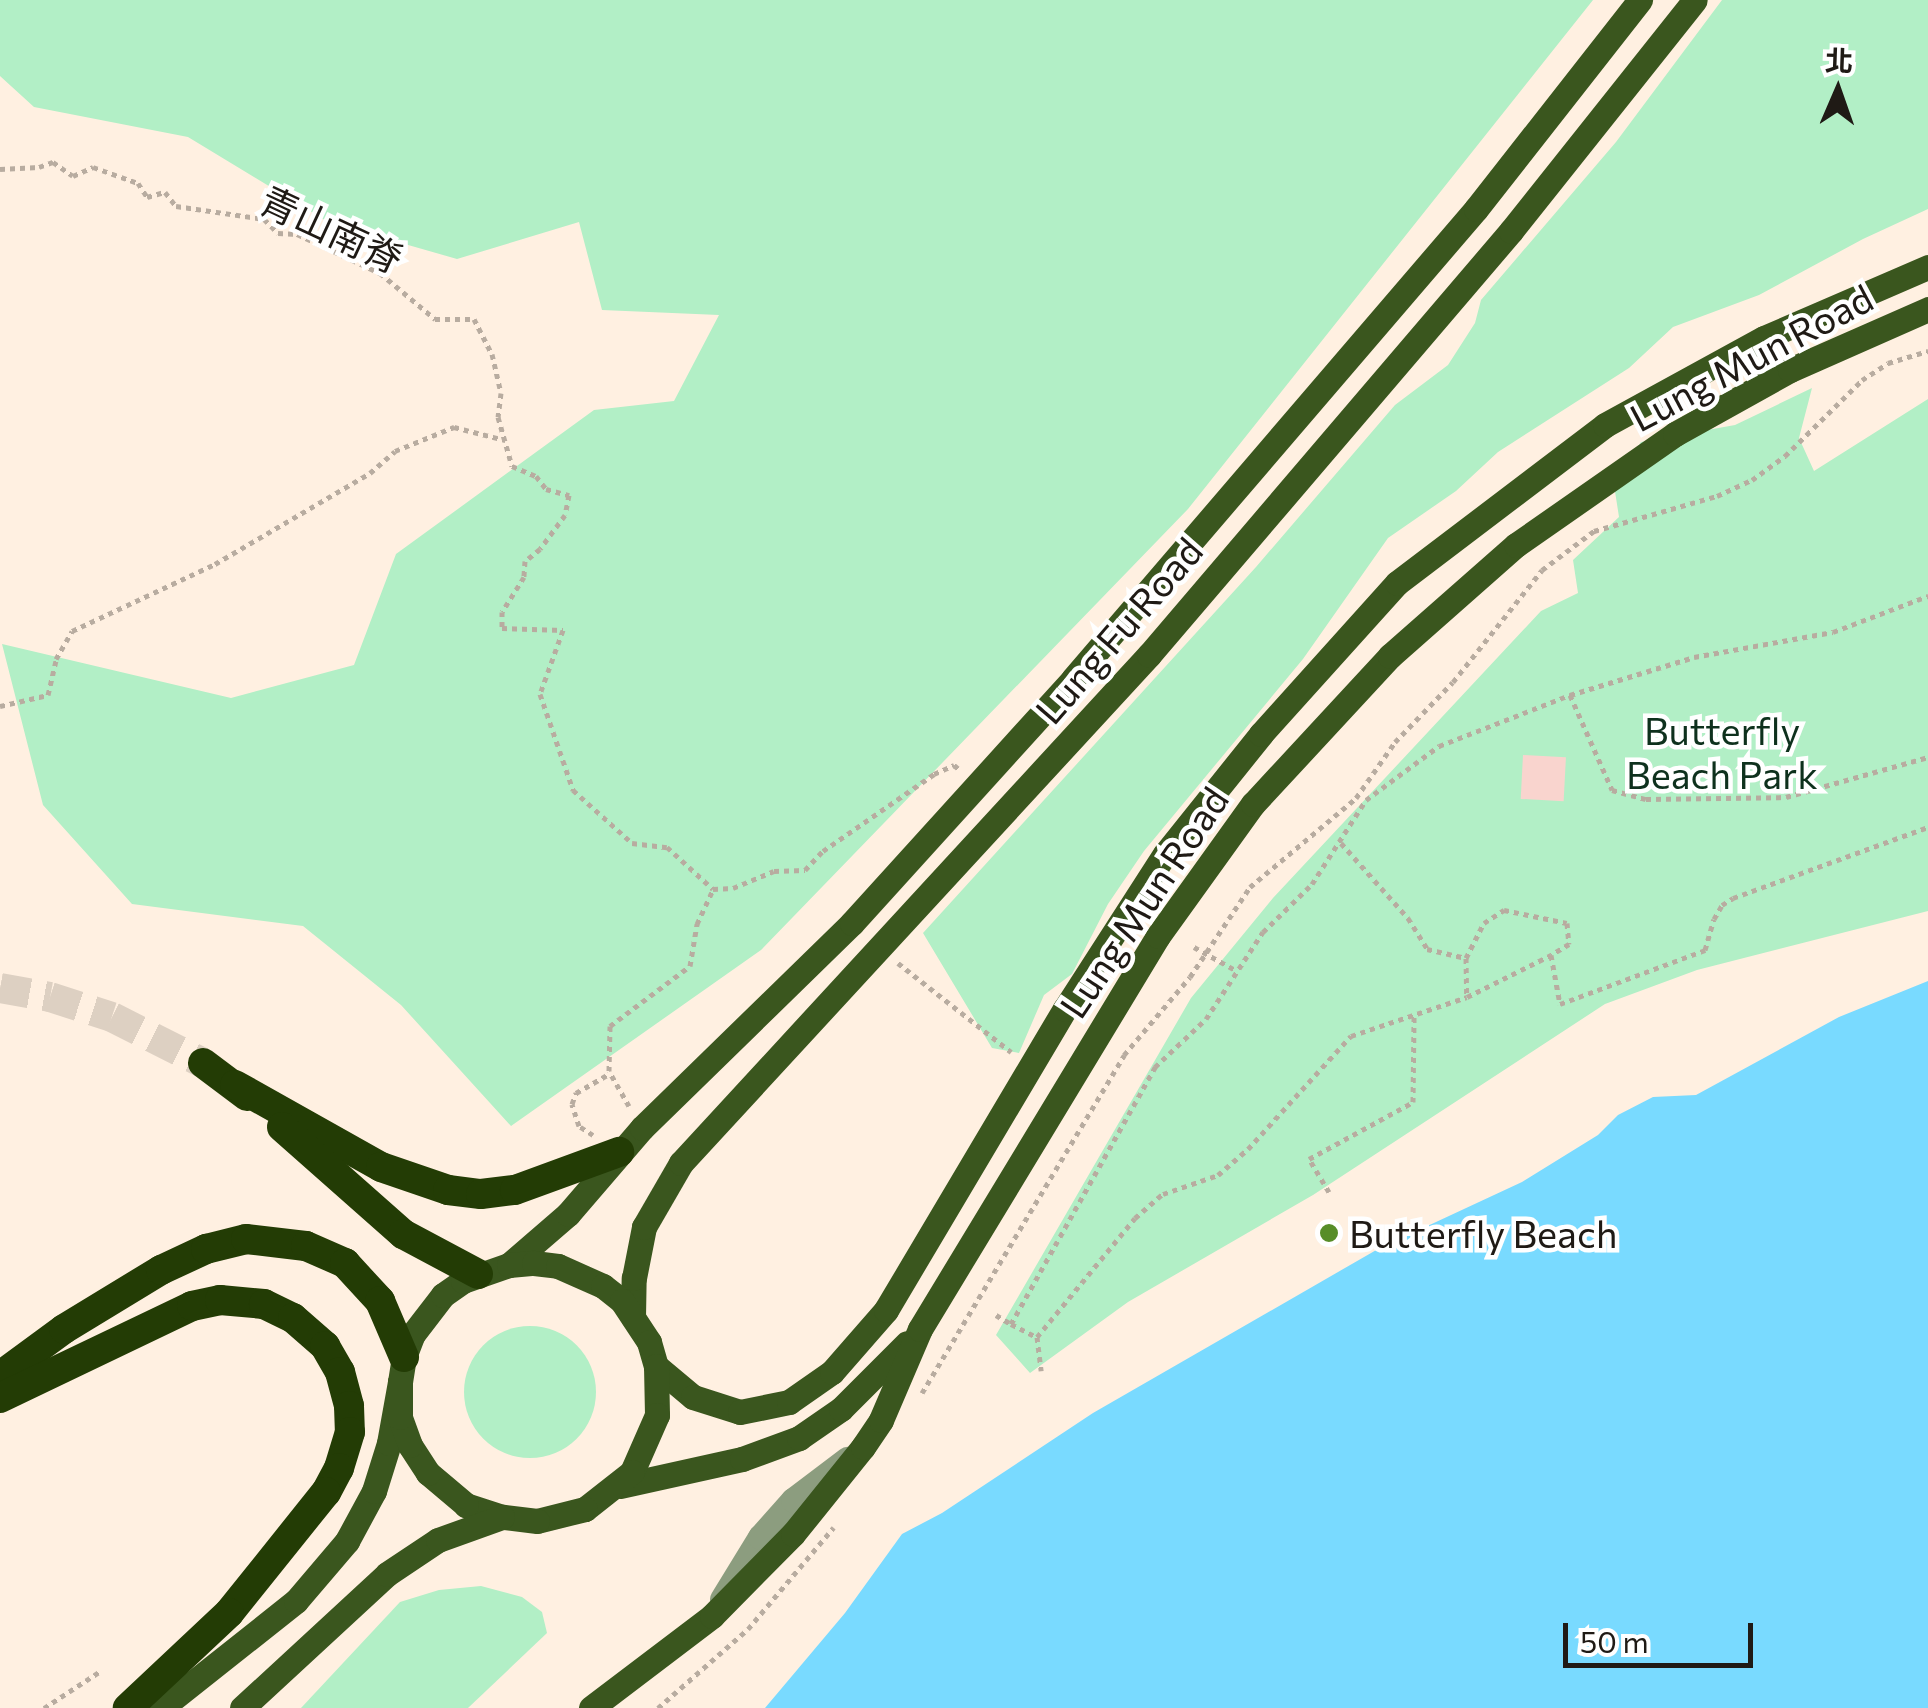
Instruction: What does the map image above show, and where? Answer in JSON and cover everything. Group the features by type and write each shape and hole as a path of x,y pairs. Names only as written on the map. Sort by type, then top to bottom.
{"highway":[{"path":"204,1063 235,1085 381,1167 448,1190 481,1194 515,1190 610,1147"},
{"path":"235,1085 383,1219 424,1248 478,1274"},
{"path":"0,1376 64,1330 160,1270 206,1249 246,1239 306,1246 345,1262 380,1301 402,1369"},
{"path":"0,1398 192,1306 220,1300 264,1304 293,1318 325,1346 340,1372 349,1406 350,1432 339,1468 326,1492 229,1613 128,1708"}],"main road":[{"name":"Lung Fu Road","path":"509,1264 568,1214 610,1147 852,923 1073,680 1440,252 1640,0"},
{"name":"Lung Fu Road","path":"634,1317 634,1278 644,1227 681,1163 1149,655 1511,231 1695,0"},
{"name":"Lung Mun Road","path":"656,1366 708,1404 740,1412 775,1408 832,1372 886,1310 1145,883 1261,734 1396,582 1605,425 1764,338 1928,267"},
{"name":"Lung Mun Road","path":"591,1708 712,1616 793,1534 863,1447 881,1420 920,1330 1135,972 1212,857 1264,791 1390,656 1461,590 1621,469 1732,400 1928,309"},
{"name":"Lung Fu Road","path":"161,1708 252,1640 325,1572 374,1491 390,1444 402,1369 426,1314 443,1296 478,1274 509,1264 558,1266 582,1274 622,1301 649,1342 656,1366 658,1414 651,1438 632,1472 585,1509 538,1521 502,1517 466,1505 428,1473 410,1445 400,1417 402,1369"},
{"path":"616,1487 742,1459 799,1438 841,1409 920,1330"},
{"path":"242,1708 387,1574 438,1540 502,1517"}],"path":[{"name":"青山南脊","path":"0,170 40,167 53,162 73,176 93,167 138,182 147,197 165,192 176,206 264,218 278,233 297,234 380,273 435,319 474,319 492,354 505,440"},
{"name":"Lung Mun Road","path":"917,1402 1109,1075 1206,954 1250,887 1356,798 1406,729 1452,682 1562,552 1605,527 1716,496 1752,480 1785,456 1862,380 1888,363 1928,351"},
{"path":"0,706 48,696 56,659 72,630 216,564 370,473 395,451 454,427 505,440 512,466 536,476 546,489 568,495 565,515 540,549 525,561 524,577 502,612 502,628 564,630 540,694 573,790 632,842 667,847 713,889 732,888 774,872 805,870 824,851 934,774 954,764 962,772"},
{"path":"1011,1324 1155,1068 1206,1019 1263,932 1312,884 1366,800 1439,746 1570,695 1694,657 1833,632 1928,596"},
{"path":"1570,695 1612,790 1646,799 1786,797 1928,757"},
{"path":"1551,955 1560,1004 1705,950 1714,918 1722,904 1733,898 1928,827"},
{"path":"1341,843 1408,918 1427,949 1466,958"},
{"path":"632,1112 610,1073 610,1026 690,966 697,924 713,889"},
{"path":"1040,1372 1038,1337 1135,1218 1162,1194 1218,1175 1248,1149 1351,1036 1468,997 1551,955 1569,944 1567,923 1504,910 1484,923 1466,958 1468,997"},
{"path":"1194,947 1237,970"},
{"path":"896,961 1015,1055"},
{"path":"1329,1192 1310,1159 1413,1102 1414,1016"},
{"path":"610,1073 576,1093 572,1104 579,1126 610,1147"},
{"path":"996,1315 1038,1337"},
{"path":"658,1708 748,1629 844,1514"},
{"path":"44,1708 99,1672"}],"green space":[{"path":"0,0 1593,0 1188,509 761,950 511,1126 401,1005 303,926 132,904 43,805 2,644 231,698 354,665 396,554 594,410 674,401 719,315 602,310 579,222 457,259 328,222 188,137 34,107 0,76"},
{"path":"1722,0 1928,0 1928,209 1759,295 1673,327 1629,368 1498,452 1456,491 1388,538 1303,659 1144,851 1108,904 1072,974 1044,995 1019,1053 992,1048 923,933 1256,567 1395,405 1448,365 1475,323 1481,300 1616,142"},
{"name":"Butterfly Beach Park","path":"1812,388 1799,438 1814,471 1928,399 1928,911 1697,970 1605,1004 1313,1195 1128,1302 1030,1373 996,1335 1191,998 1273,898 1541,611 1578,593 1573,560 1619,517 1614,485 1641,442 1735,425"},
{"path":"530,1326 555,1331 577,1345 591,1367 596,1392 591,1417 577,1439 555,1453 530,1458 505,1453 483,1439 469,1417 464,1392 469,1367 483,1345 505,1331"},
{"path":"481,1586 522,1597 542,1612 547,1633 468,1708 301,1708 400,1602 439,1590"}],"water":[{"path":"1928,981 1928,1708 765,1708 845,1613 902,1534 942,1513 1093,1413 1378,1249 1522,1182 1598,1135 1618,1115 1653,1097 1696,1095 1839,1017"}],"building":[{"path":"1523,755 1566,757 1564,801 1521,799"}],"tunnel":[{"path":"0,988 50,997 112,1017 203,1063"}],"place":[{"name":"Butterfly Beach","path":"1329,1233"}]}
